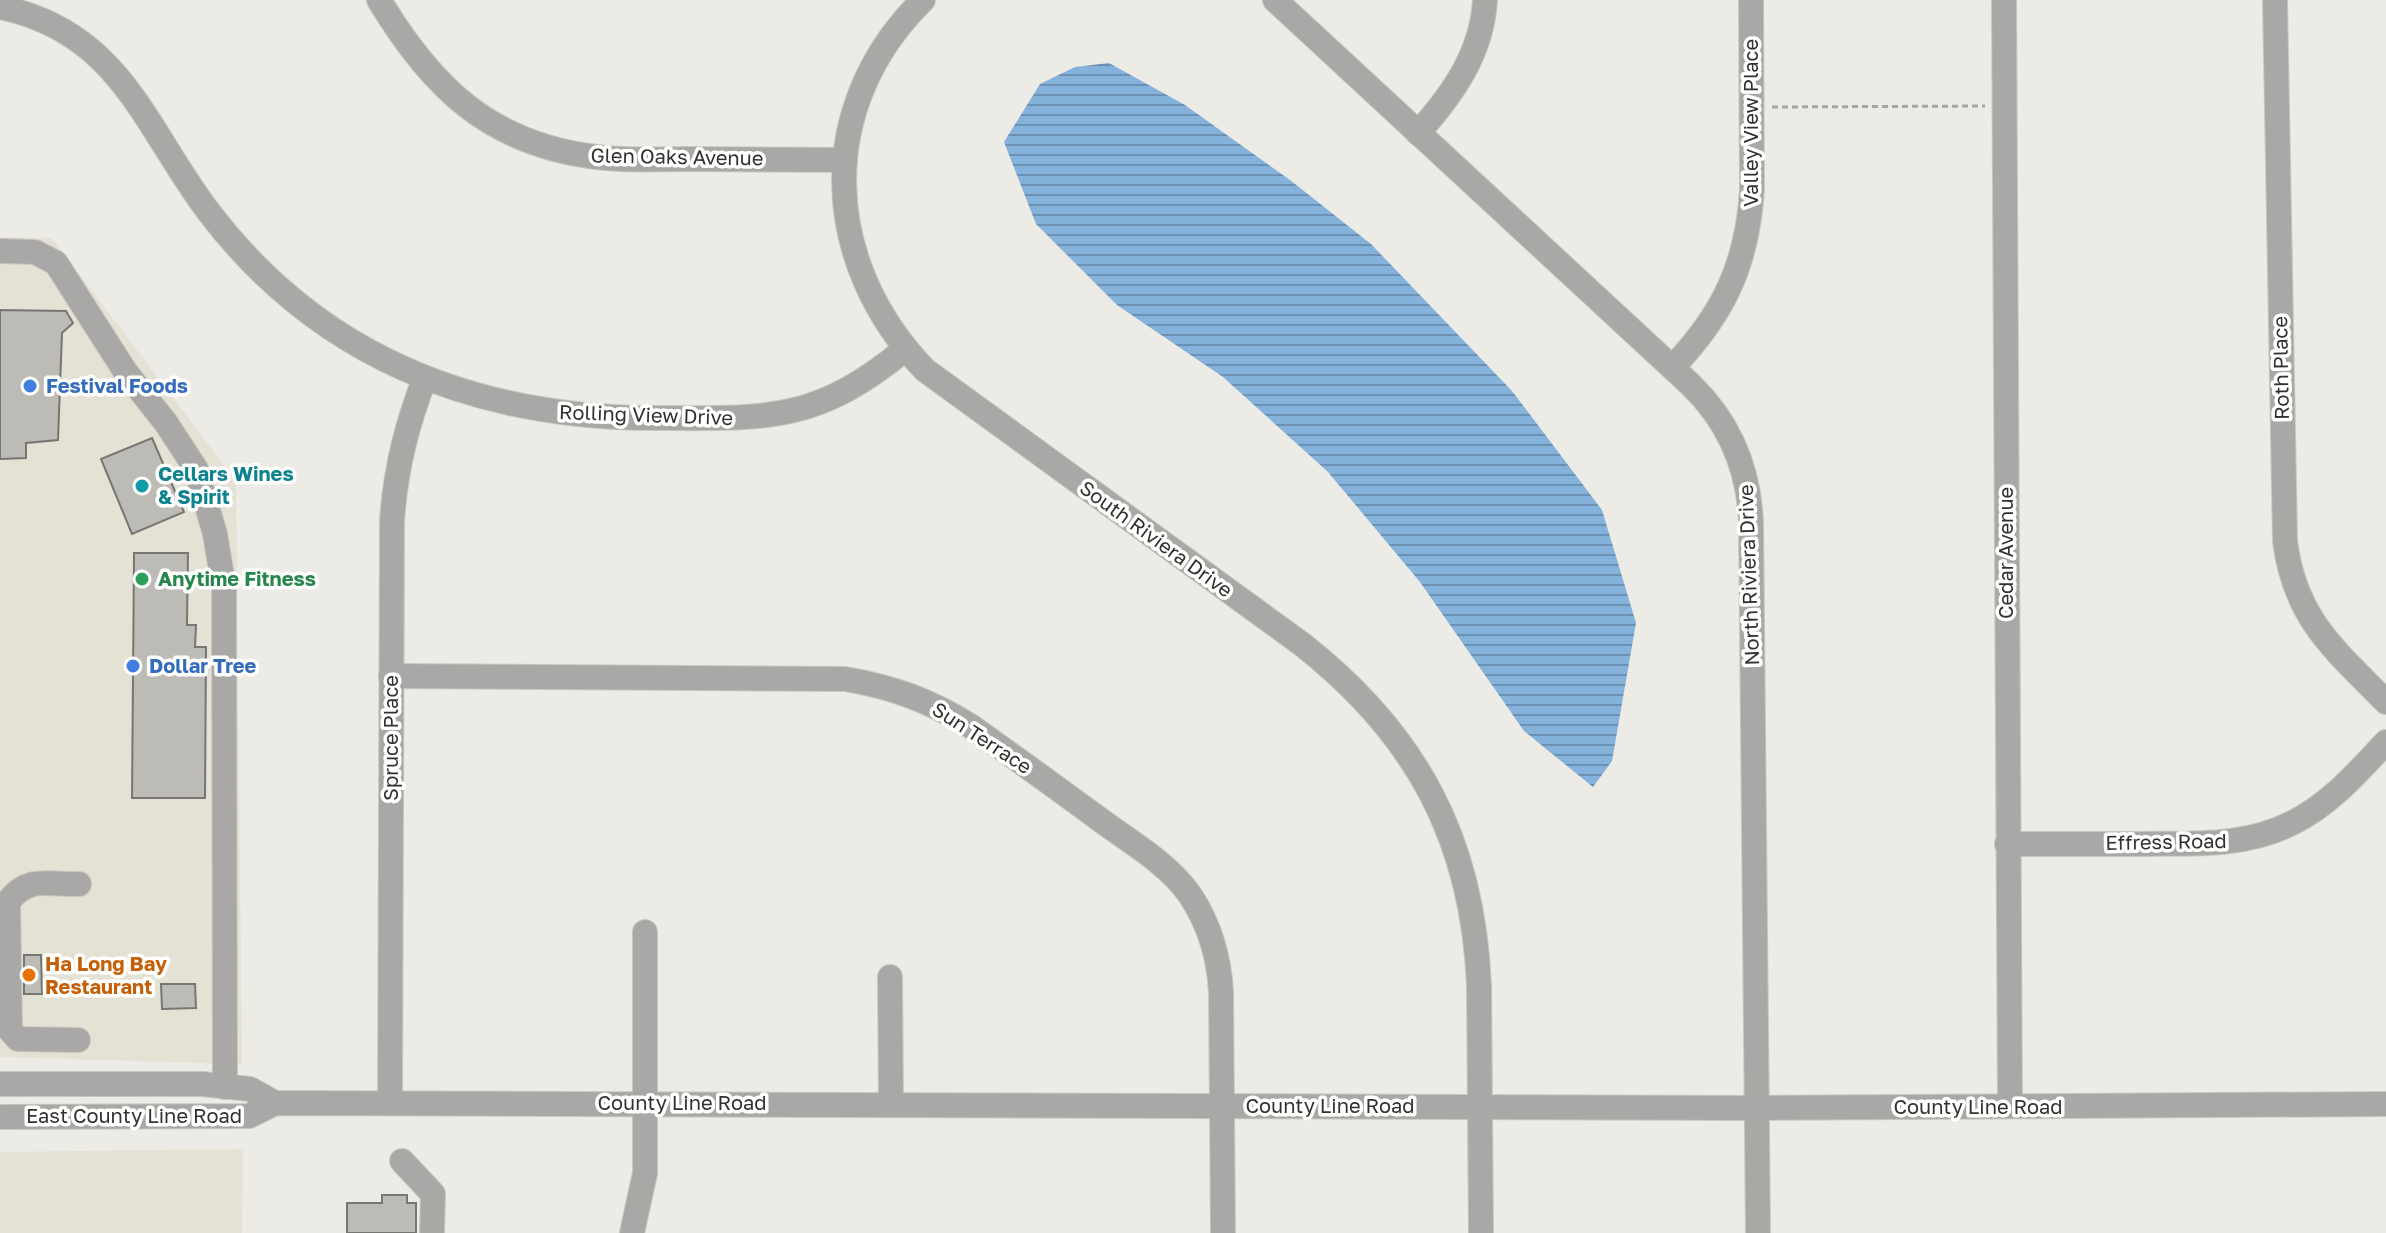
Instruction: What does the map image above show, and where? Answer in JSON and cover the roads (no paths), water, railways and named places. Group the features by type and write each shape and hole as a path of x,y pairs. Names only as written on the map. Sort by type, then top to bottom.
{"street":[{"name":"Glen Oaks Avenue","path":"379,0 417,58 439,83 466,106 530,142 561,151 623,159 845,160"},
{"name":"South Riviera Drive","path":"923,0 887,42 871,69 858,102 845,160 844,194 848,228 869,294 885,323 905,349 949,390 1315,654 1374,709 1401,744 1425,781 1444,820 1460,861 1470,904 1477,948 1482,1107 1481,1233"},
{"name":"North Riviera Drive","path":"1275,0 1702,395 1720,418 1743,468 1750,496 1758,1233"},
{"path":"1418,133 1453,92 1467,67 1478,39 1485,0"},
{"name":"Valley View Place","path":"1673,367 1702,335 1719,310 1743,253 1751,205 1751,0"},
{"name":"Cedar Avenue","path":"2004,0 2010,1106"},
{"name":"Roth Place","path":"2275,0 2284,525 2288,567 2297,596 2310,619 2326,641 2386,702"},
{"name":"Rolling View Drive","path":"0,7 42,20 69,34 119,76 208,211 269,279 351,341 425,378 473,396 568,415 739,418 802,410 833,398 862,383 905,349"},
{"path":"0,251 35,252 56,263 125,371 166,423 196,469 215,534 224,588 225,1087"},
{"name":"Spruce Place","path":"390,1103 394,487 400,450 425,378"},
{"name":"Sun Terrace","path":"391,676 845,679 878,684 911,694 941,708 985,736 1153,858 1188,892 1213,939 1220,967 1223,1233"},
{"name":"Effress Road","path":"2007,844 2210,843 2264,834 2292,823 2319,807 2386,742"},
{"path":"78,1040 18,1039 10,1030 8,902 18,888 30,884 79,884"},
{"path":"632,1233 645,1173 645,932"},
{"path":"890,977 891,1103"},
{"name":"East County Line Road","path":"0,1084 168,1082 250,1089 275,1103"},
{"name":"East County Line Road","path":"0,1117 249,1116 275,1103"},
{"name":"County Line Road","path":"275,1103 1756,1108 2386,1104"},
{"path":"402,1161 433,1194 432,1233"}],"water":[{"path":"1109,63 1185,105 1290,180 1371,244 1512,391 1602,510 1636,623 1612,761 1593,787 1524,731 1420,582 1328,472 1223,377 1117,305 1036,224 1004,142 1040,84 1075,67"}],"place":[{"name":"Festival Foods","path":"30,386"},
{"name":"Cellars Wines & Spirit","path":"142,486"},
{"name":"Anytime Fitness","path":"142,579"},
{"name":"Dollar Tree","path":"133,666"},
{"name":"Ha Long Bay Restaurant","path":"29,975"}]}
